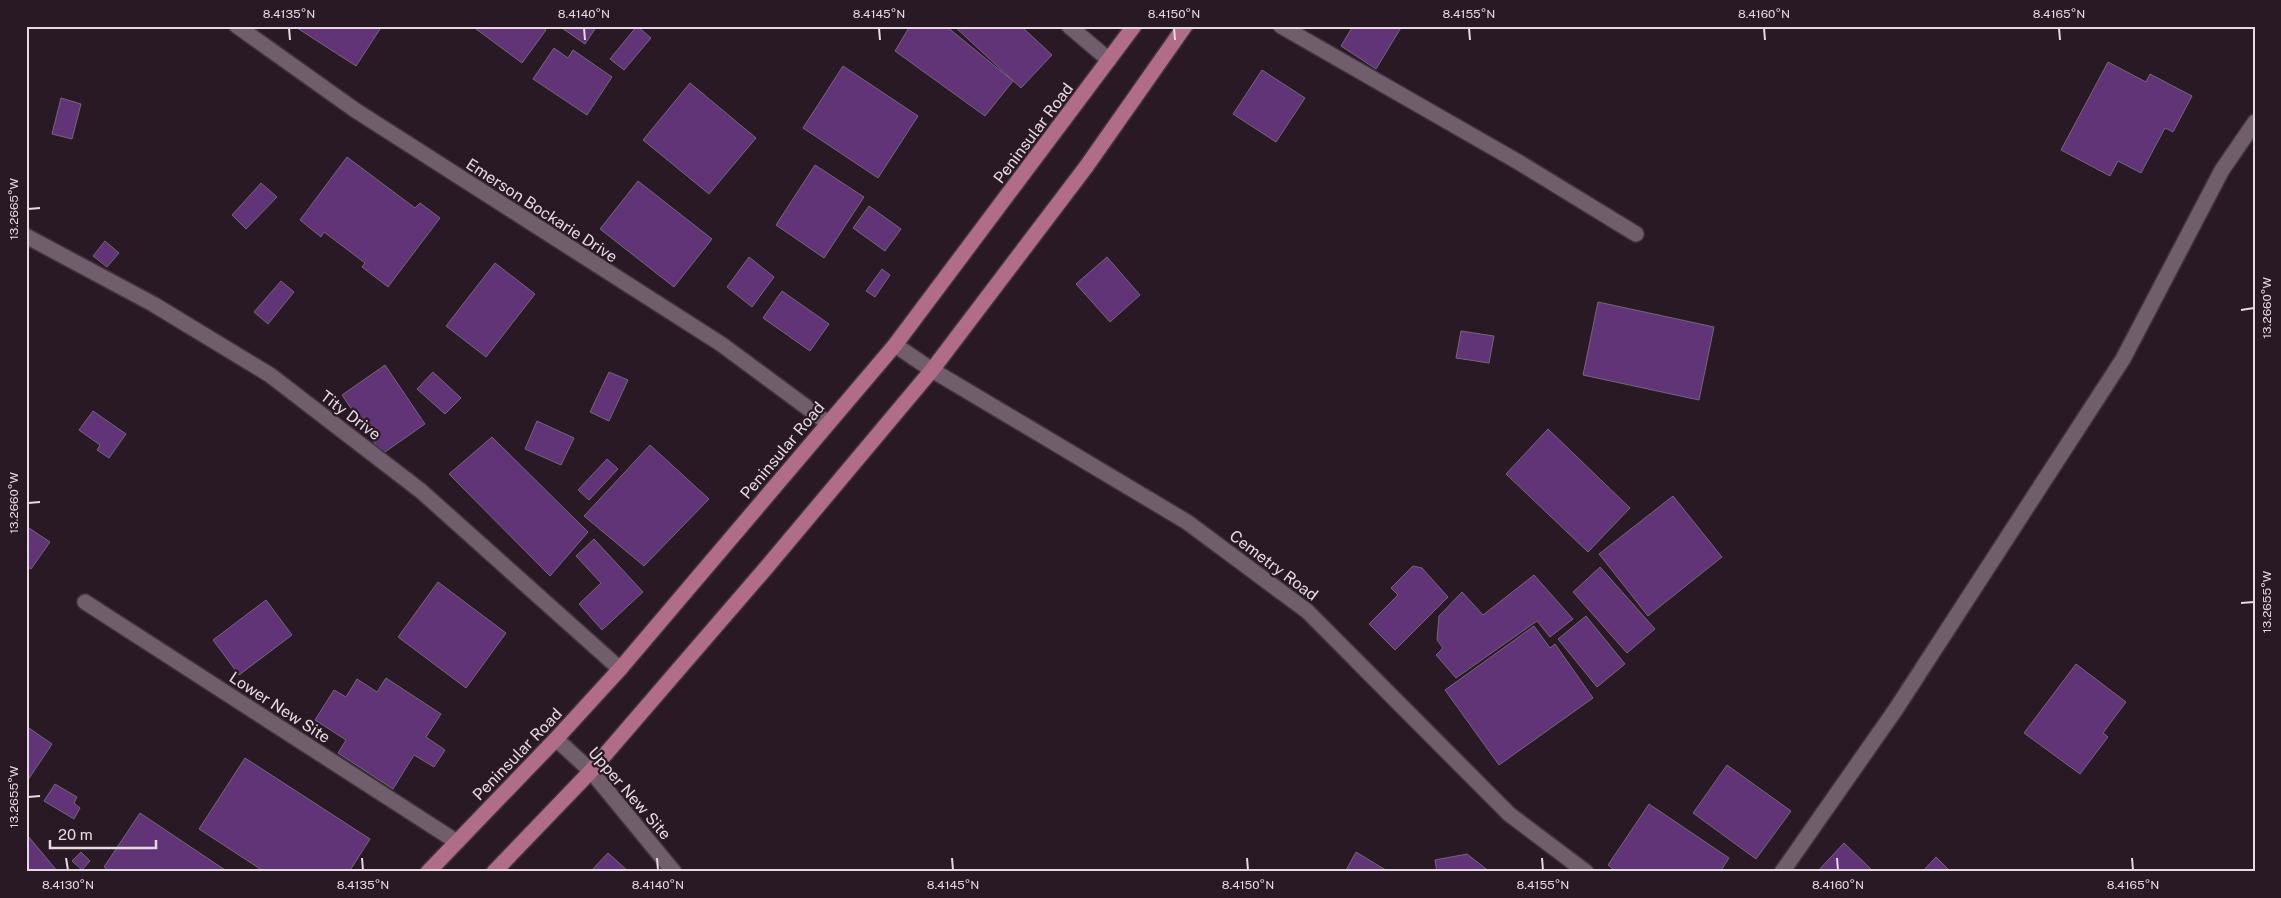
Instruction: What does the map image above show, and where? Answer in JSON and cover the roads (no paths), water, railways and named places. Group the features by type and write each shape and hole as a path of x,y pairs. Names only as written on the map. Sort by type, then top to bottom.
{"main road":[{"name":"Peninsular Road","path":"428,872 556,739 620,669 895,345 1134,26"},
{"path":"494,872 591,770 766,568 932,370 1086,167 1185,26"}],"street":[{"name":"Emerson Bockarie Drive","path":"237,26 354,110 721,344 828,423"},
{"path":"1069,26 1109,60"},
{"path":"1281,26 1520,163 1636,234"},
{"path":"1782,872 1896,709 2123,359 2222,170 2255,122"},
{"name":"Tity Drive","path":"26,236 152,304 270,375 422,491 620,669"},
{"name":"Cemetry Road","path":"895,345 932,370 1187,522 1307,611 1509,814 1586,872"},
{"name":"Lower New Site","path":"85,602 457,842"},
{"name":"Upper New Site","path":"556,739 591,770 674,872"}]}
